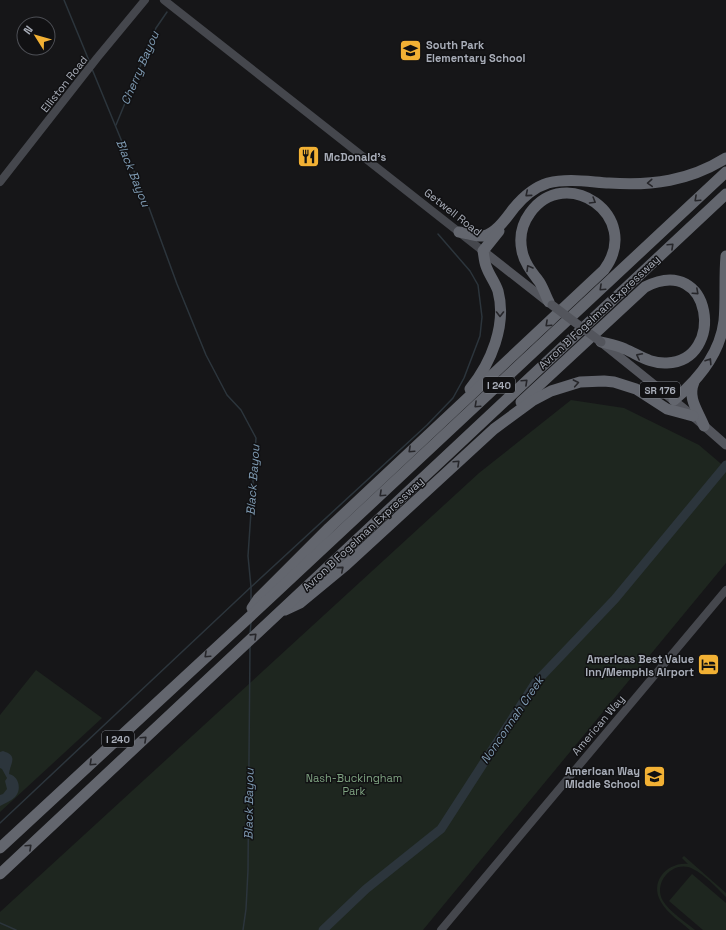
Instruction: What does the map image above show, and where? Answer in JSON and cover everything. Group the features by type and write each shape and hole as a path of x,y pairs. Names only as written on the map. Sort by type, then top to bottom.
{"highway":[{"path":"459,232 480,236 486,235 496,228 528,194 546,184 573,181 614,184 655,183 681,178 707,168 726,158"},
{"name":"Avron B Fogelman Expressway","path":"270,592 726,172"},
{"path":"270,592 329,528 608,265 615,247 613,228 604,210 595,202 584,196 561,193 547,198 533,209 523,226 521,246 524,258 532,273 539,281 550,303"},
{"name":"Avron B Fogelman Expressway","path":"0,874 726,194"},
{"path":"429,434 474,384 487,363 496,343 500,321 499,300 495,283 486,266 483,251 504,224 508,216"},
{"path":"674,400 696,379 712,356 722,329 726,256"},
{"path":"275,616 300,603 330,579 494,429 645,287 665,280 678,281 696,290 700,294 706,306 709,322 707,336 699,349 685,360 669,363 654,362 642,358 624,348 601,342"},
{"path":"696,379 692,390 692,399 704,426"},
{"path":"494,429 532,401 551,391 571,383 592,380 624,385 648,396 667,408 693,416"},
{"name":"I 240","path":"0,848 236,629 258,599 270,592"}],"main road":[{"name":"Elliston Road","path":"0,182 97,58 145,0"},
{"name":"Getwell Road","path":"166,2 601,342 674,400 726,445"},
{"name":"American Way","path":"441,930 726,590"}],"green space":[{"name":"Nash-Buckingham Park","path":"571,400 624,408 699,445 726,468 726,563 423,930 0,930 0,912 479,473"},
{"path":"36,670 102,718 0,812 0,715"},
{"path":"684,856 726,893 726,897 706,878 693,869 679,867 667,874 660,887 660,894 663,901 673,912 695,930 690,930 670,914 661,902 658,895 657,887 662,875 673,866 688,864 682,858"},
{"path":"692,874 726,903 726,930 703,930 669,901"}],"shaded area":[{"path":"3,751 11,755 12,760 9,774 15,777 19,787 15,797 0,806 0,795 7,789 5,781 7,778 0,768 0,752"}],"waterway":[{"name":"Black Bayou","path":"64,0 90,63"},
{"name":"Cherry Bayou","path":"116,125 156,28 167,12"},
{"name":"Black Bayou","path":"92,69 148,205 177,284 206,355 227,395 241,410 256,438 248,556 251,602"},
{"path":"0,823 251,587 427,425 453,398 464,378 480,336 482,317 478,285 470,271 438,234"},
{"name":"Nonconnah Creek","path":"323,930 366,889 441,829 536,682 615,599 726,465"},
{"name":"Black Bayou","path":"250,634 251,622"},
{"name":"Black Bayou","path":"243,930 246,909 248,870 250,646"},
{"path":"0,923 16,930"}],"place":[{"name":"South Park Elementary School","path":"411,51"},
{"name":"McDonald's","path":"308,157"},
{"name":"Americas Best Value Inn/Memphis Airport","path":"709,665"},
{"name":"American Way Middle School","path":"655,777"}]}
